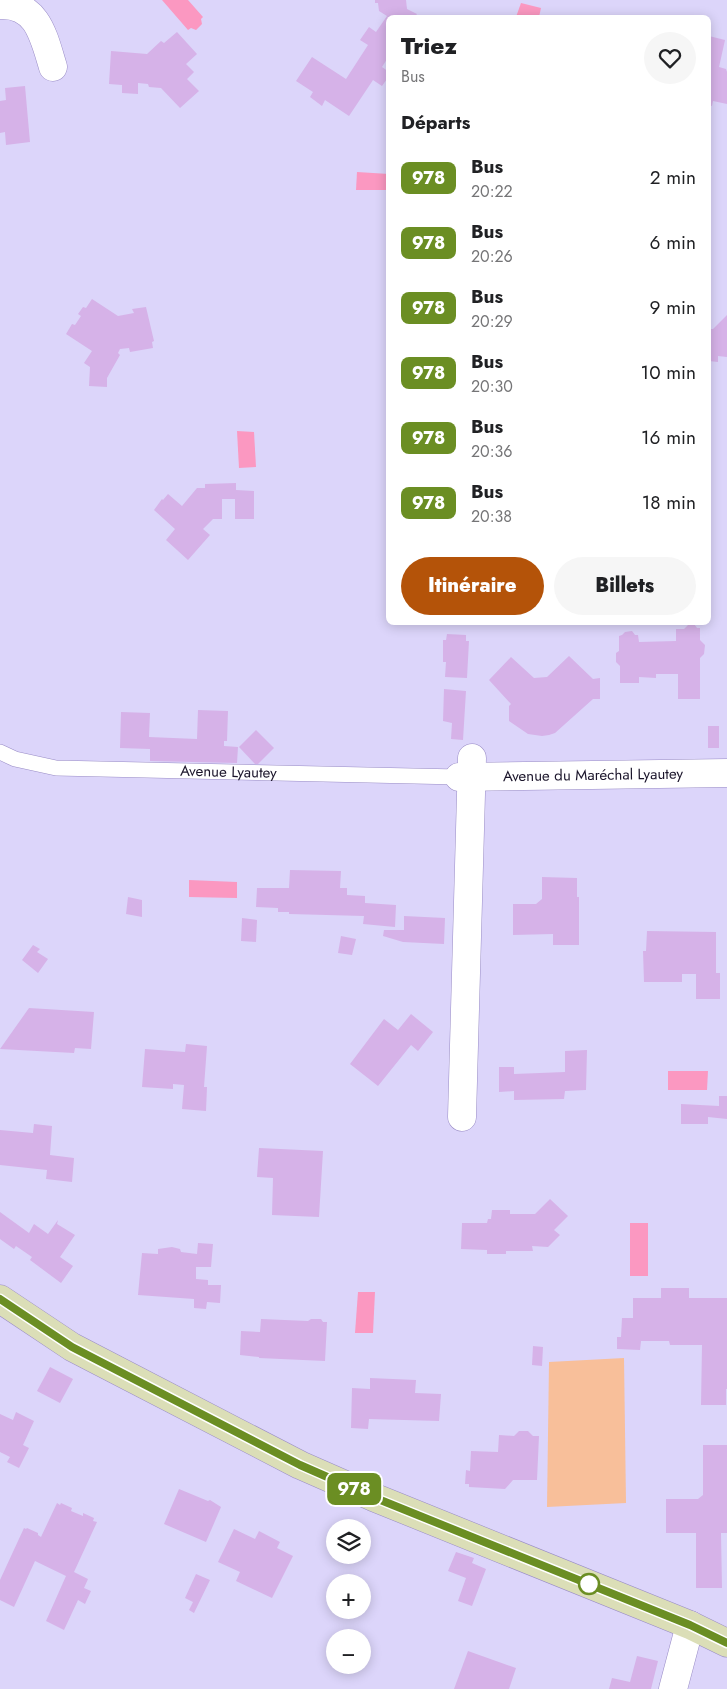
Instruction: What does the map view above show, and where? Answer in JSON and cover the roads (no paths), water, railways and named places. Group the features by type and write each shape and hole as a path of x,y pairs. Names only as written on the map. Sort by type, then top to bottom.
{"street":[{"path":"0,5 15,6 29,13 42,31 53,67"},
{"path":"462,1117 467,771"},
{"name":"Avenue du Maréchal Lyautey","path":"467,771 727,773"},
{"path":"0,1299 72,1347 130,1379 300,1465 380,1500 690,1625 727,1643"},
{"path":"674,1689 690,1625"}],"lane":[{"name":"Avenue Lyautey","path":"0,752 15,759 56,768 467,771"}]}
